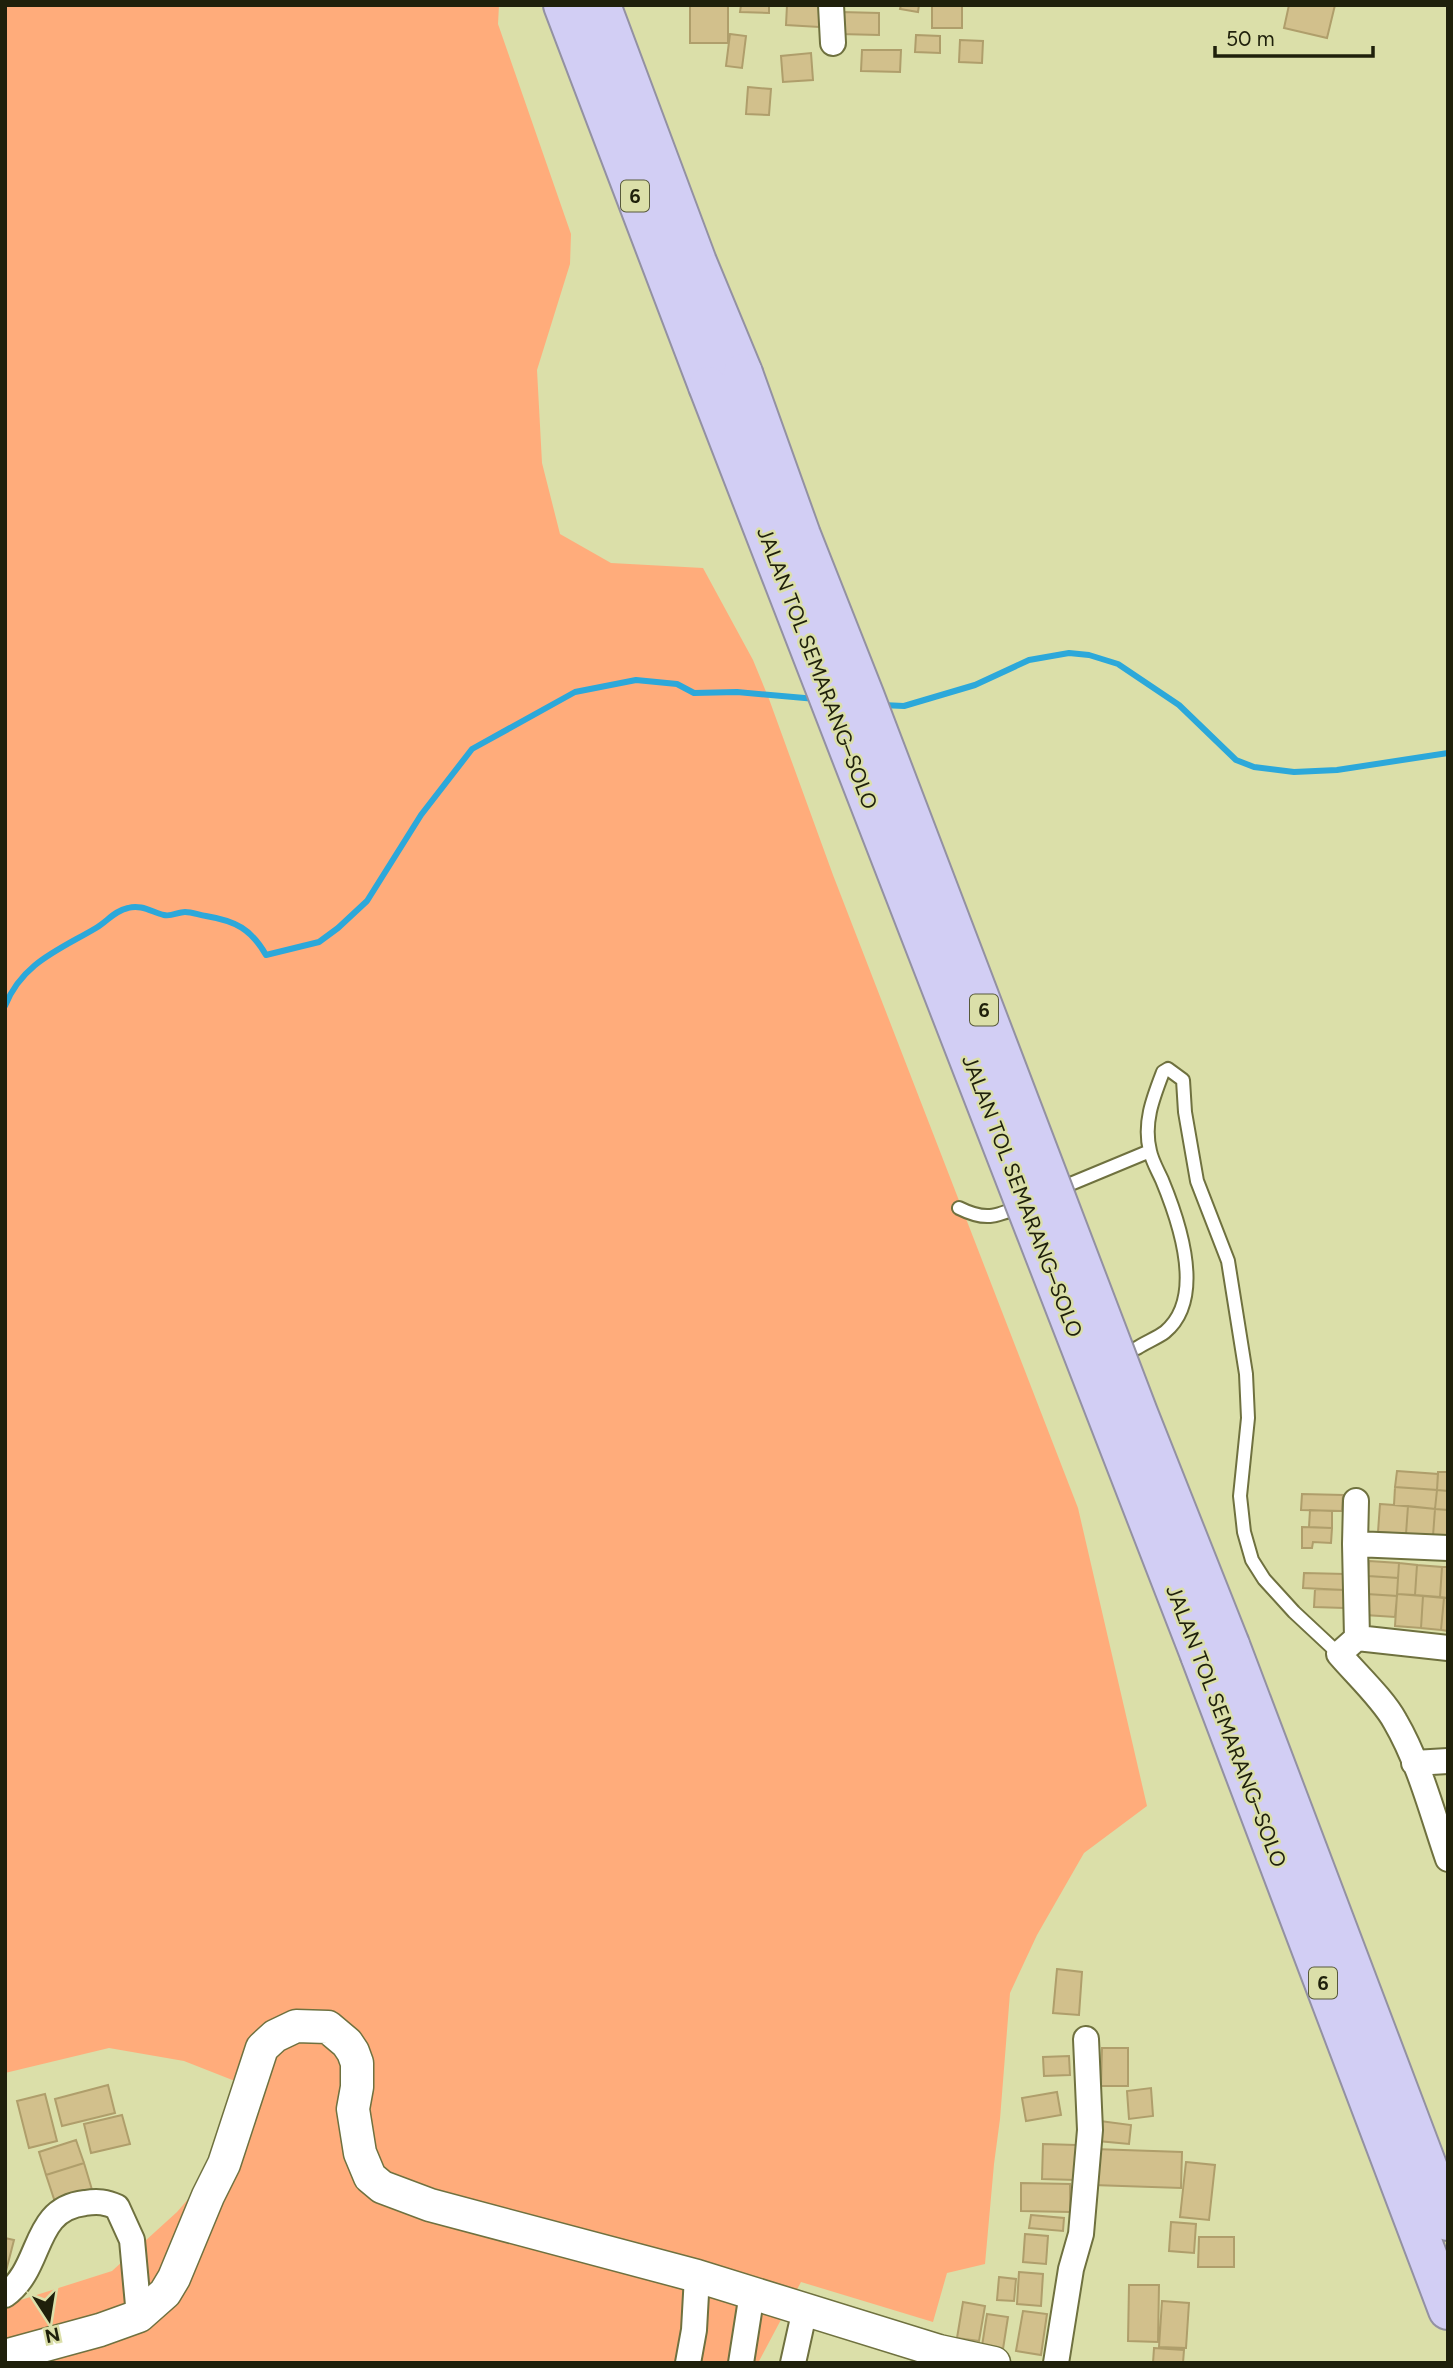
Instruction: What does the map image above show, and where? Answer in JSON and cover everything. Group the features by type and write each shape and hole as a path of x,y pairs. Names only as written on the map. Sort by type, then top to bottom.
{"highway":[{"name":"JALAN TOL SEMARANG–SOLO","path":"563,5 726,380 1215,1650 1448,2221"},
{"name":"JALAN TOL SEMARANG–SOLO","path":"601,5 697,262 726,380"},
{"name":"JALAN TOL SEMARANG–SOLO","path":"1215,1650 1448,2311"}],"street":[{"path":"831,5 833,43"},
{"path":"1356,1501 1356,1544 1348,1646 1394,1718 1414,1763 1448,1859"},
{"path":"1356,1544 1448,1548"},
{"path":"1348,1646 1448,1648"},
{"path":"1414,1763 1448,1761"},
{"path":"5,2356 100,2330 139,2316 165,2293 224,2164 262,2048 275,2036 296,2026 328,2027 347,2043 353,2052 357,2063 353,2109 360,2153 370,2177 382,2187 430,2205 698,2276 957,2359 994,2363"},
{"path":"1056,2363 1071,2269 1081,2234 1090,2130 1086,2039"},
{"path":"5,2295 24,2278 49,2221 63,2210 80,2203 104,2201 117,2207 132,2240 139,2316"},
{"path":"688,2363 694,2330 698,2276"},
{"path":"741,2363 752,2293"},
{"path":"793,2363 805,2309"}],"lane":[{"path":"1137,1348 1165,1332 1180,1313 1188,1273 1184,1249 1164,1183 1150,1151 1147,1122 1163,1072 1168,1069 1183,1080 1185,1112 1197,1181 1228,1261 1247,1374 1248,1418 1240,1496 1244,1532 1252,1560 1264,1579 1294,1612 1348,1646"},
{"path":"959,1208 978,1217 998,1216 1150,1151"}],"shaded area":[{"path":"5,5 499,5 498,24 571,234 570,264 537,370 542,463 560,534 611,563 703,568 753,660 833,875 1078,1508 1147,1806 1084,1853 1037,1935 1010,1993 985,2264 947,2273 933,2322 801,2282 758,2363 5,2363 5,2305 112,2271 177,2212 232,2148 240,2083 184,2061 109,2048 5,2073"}],"building":[{"path":"741,5 769,5 769,13 740,12"},
{"path":"787,5 820,6 819,27 786,25"},
{"path":"901,5 919,5 918,12 900,9"},
{"path":"932,5 962,5 962,28 932,28"},
{"path":"1289,5 1335,5 1327,38 1284,28"},
{"path":"690,6 728,6 728,43 690,43"},
{"path":"841,12 879,13 879,35 840,34"},
{"path":"730,34 746,36 742,68 726,66"},
{"path":"916,35 940,36 940,53 915,52"},
{"path":"960,40 983,41 982,63 959,62"},
{"path":"862,50 901,50 900,72 861,71"},
{"path":"811,53 813,80 783,82 781,56"},
{"path":"748,87 771,89 769,115 746,114"},
{"path":"1397,1471 1438,1474 1437,1490 1395,1487"},
{"path":"1438,1472 1448,1472 1448,1491 1437,1490"},
{"path":"1395,1487 1437,1490 1435,1509 1394,1505"},
{"path":"1437,1490 1448,1491 1448,1510 1435,1509"},
{"path":"1302,1494 1343,1495 1342,1511 1301,1510"},
{"path":"1380,1504 1408,1506 1406,1534 1378,1532"},
{"path":"1408,1506 1435,1509 1433,1536 1406,1534"},
{"path":"1435,1509 1448,1510 1448,1537 1433,1536"},
{"path":"1310,1510 1332,1511 1332,1528 1309,1527"},
{"path":"1302,1527 1332,1528 1331,1543 1313,1542 1312,1548 1302,1548"},
{"path":"1369,1561 1399,1563 1398,1578 1368,1576"},
{"path":"1399,1563 1417,1565 1415,1595 1397,1594"},
{"path":"1417,1565 1442,1567 1440,1597 1415,1595"},
{"path":"1442,1567 1448,1567 1448,1598 1440,1597"},
{"path":"1304,1573 1345,1574 1345,1590 1303,1588"},
{"path":"1368,1576 1398,1578 1397,1596 1367,1594"},
{"path":"1315,1589 1345,1590 1344,1608 1314,1607"},
{"path":"1367,1594 1397,1596 1395,1617 1365,1615"},
{"path":"1397,1594 1423,1596 1421,1628 1395,1626"},
{"path":"1423,1596 1444,1598 1441,1630 1421,1628"},
{"path":"1444,1598 1448,1598 1448,1631 1441,1630"},
{"path":"1057,1969 1082,1972 1079,2015 1053,2013"},
{"path":"1102,2048 1128,2048 1128,2086 1101,2086"},
{"path":"1069,2056 1070,2075 1044,2076 1043,2057"},
{"path":"108,2085 115,2113 62,2126 55,2099"},
{"path":"1151,2088 1153,2116 1129,2119 1127,2091"},
{"path":"1057,2092 1061,2115 1026,2121 1022,2098"},
{"path":"45,2094 57,2141 29,2148 17,2101"},
{"path":"122,2115 130,2144 91,2153 84,2124"},
{"path":"1100,2121 1131,2125 1129,2144 1098,2141"},
{"path":"76,2140 84,2163 46,2175 39,2152"},
{"path":"1043,2144 1076,2145 1076,2180 1042,2179"},
{"path":"1094,2149 1182,2152 1181,2188 1093,2185"},
{"path":"1186,2162 1215,2165 1209,2220 1180,2217"},
{"path":"84,2163 93,2193 56,2205 46,2175"},
{"path":"1021,2183 1070,2184 1070,2212 1021,2211"},
{"path":"1031,2215 1064,2218 1063,2231 1029,2228"},
{"path":"1171,2222 1196,2224 1194,2253 1169,2251"},
{"path":"1025,2234 1048,2236 1046,2264 1023,2262"},
{"path":"1199,2237 1234,2237 1234,2267 1198,2267"},
{"path":"5,2238 14,2240 5,2275"},
{"path":"1019,2272 1043,2274 1041,2306 1017,2304"},
{"path":"999,2277 1016,2279 1014,2301 997,2300"},
{"path":"1129,2285 1159,2285 1158,2342 1128,2341"},
{"path":"1162,2301 1189,2303 1186,2348 1159,2347"},
{"path":"963,2302 985,2306 979,2341 957,2338"},
{"path":"1023,2311 1047,2314 1041,2355 1016,2351"},
{"path":"987,2314 1008,2317 1003,2349 982,2346"},
{"path":"1154,2348 1184,2350 1183,2363 1153,2363"}],"waterway":[{"path":"882,705 904,706 975,685 1029,660 1069,653 1089,655 1118,664 1179,705 1236,760 1254,767 1294,772 1337,770 1448,753"},
{"path":"5,1006 12,991 32,968 123,909 142,908 167,915 188,912 226,921 248,933 266,955 319,942 367,901 421,815 472,749 575,692 636,680 677,684 694,693 737,692 816,699"}]}
